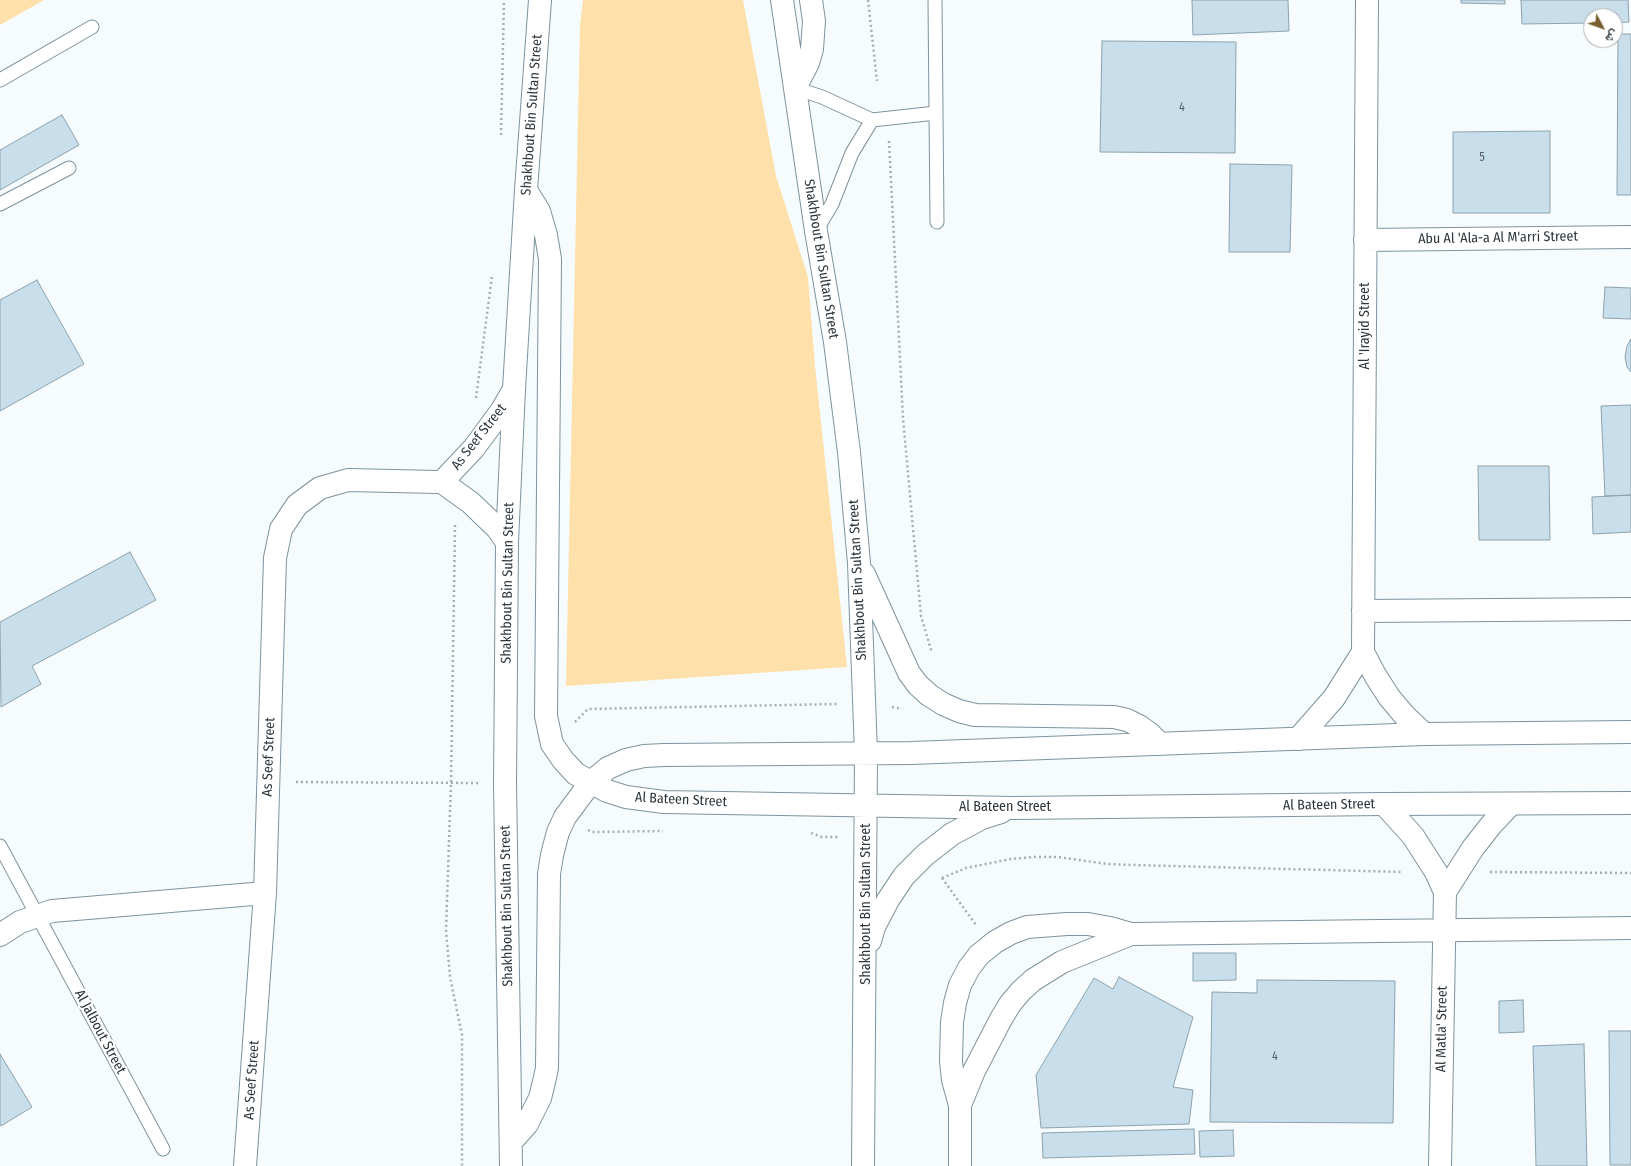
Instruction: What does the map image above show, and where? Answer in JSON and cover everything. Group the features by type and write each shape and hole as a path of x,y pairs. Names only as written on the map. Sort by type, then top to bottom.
{"main road":[{"name":"Shakhbout Bin Sultan Street","path":"511,1166 505,783 507,542 514,389 526,190 540,0"},
{"name":"Shakhbout Bin Sultan Street","path":"782,0 816,231 835,342 849,452 859,563 866,754 864,1166"},
{"path":"795,88 808,63 812,49 814,22 811,0"},
{"name":"Al 'Irayid Street","path":"1367,0 1363,652 1389,697 1405,716 1424,734"},
{"path":"526,190 539,211 546,235 550,259 545,688 546,716 552,744"},
{"name":"Abu Al 'Ala-a Al M'arri Street","path":"1365,240 1631,237"},
{"name":"As Seef Street","path":"442,482 479,442 502,410 514,389"},
{"name":"As Seef Street","path":"245,1166 266,893 275,558 281,529 297,505 320,488 348,480 442,482 475,507 496,528 507,542"},
{"path":"859,563 909,673 923,690 943,704 958,711 975,715 1114,717 1127,720 1139,726 1160,744"},
{"path":"1363,611 1631,609"},
{"path":"1298,738 1334,698 1363,652"},
{"path":"511,1142 527,1124 540,1098 547,1068 549,874 558,832 565,817 591,782 608,768 626,760 644,756 866,754 1424,734 1631,732"},
{"name":"Al Bateen Street","path":"552,744 576,774 607,791 626,797 664,802 1014,808 1631,803"},
{"path":"1384,804 1447,872"},
{"name":"Al Matla' Street","path":"1440,1166 1444,929 1447,872 1510,804"},
{"path":"865,955 874,927 888,900 904,876 925,854 958,831 982,818 1014,808"},
{"path":"0,935 20,922 36,916 68,909 266,893"},
{"path":"960,1166 960,1105 953,1080 951,1061 952,1022 960,985 969,968 979,954 995,942 1011,933 1027,927 1088,924 1131,934 1444,929 1631,928"},
{"path":"960,1105 974,1071 1001,1019 1010,1004 1021,991 1033,980 1062,962 1131,934"}],"lane":[{"path":"935,0 937,222"},
{"path":"0,80 92,27"},
{"path":"795,88 822,97 872,120 936,113"},
{"path":"816,231 832,204 852,153 872,120"},
{"path":"0,204 69,168"},
{"name":"Al Jalbout Street","path":"0,846 36,916 163,1149"}],"path":[{"path":"501,135 504,0"},
{"path":"868,0 877,81"},
{"path":"889,139 903,418 921,616 933,658"},
{"path":"476,404 492,270"},
{"path":"455,524 451,783 446,930 450,977 462,1035 462,1166"},
{"path":"552,744 588,709 864,703 905,709"},
{"path":"268,782 505,783"},
{"path":"942,878 966,868 1034,857 1058,857 1114,864 1447,872 1631,873"}],"shaded area":[{"path":"0,0 44,0 0,25"},
{"path":"583,0 743,0 776,176 808,277 815,366 847,667 566,686 580,25"}],"building":[{"path":"1192,0 1288,0 1289,31 1193,35"},
{"path":"1461,0 1505,0 1505,4 1461,3"},
{"path":"1521,0 1628,0 1629,22 1623,22 1623,8 1583,8 1583,23 1522,24"},
{"path":"1623,34 1631,34 1631,195 1617,195 1618,48 1623,48"},
{"path":"1102,41 1236,42 1235,153 1100,152"},
{"path":"62,115 79,145 0,190 0,150"},
{"path":"1550,131 1550,213 1453,213 1453,132"},
{"path":"1230,164 1292,165 1290,252 1229,252"},
{"path":"37,280 84,364 0,411 0,300"},
{"path":"1605,287 1631,288 1631,319 1603,318"},
{"path":"1631,339 1631,372 1627,367 1625,357 1627,346"},
{"path":"1631,405 1631,495 1605,496 1601,406"},
{"path":"1478,466 1549,466 1550,540 1479,540"},
{"path":"1631,495 1631,532 1593,534 1592,497"},
{"path":"130,552 156,600 32,666 41,684 1,707 0,622"},
{"path":"1193,953 1236,953 1236,980 1193,981"},
{"path":"1119,977 1193,1017 1173,1087 1193,1090 1189,1124 1041,1128 1036,1075 1094,978 1113,989"},
{"path":"1257,980 1395,981 1393,1123 1210,1122 1212,992 1257,993"},
{"path":"1523,1000 1524,1032 1499,1033 1499,1001"},
{"path":"1609,1031 1631,1031 1631,1165 1610,1165"},
{"path":"1584,1044 1587,1166 1536,1166 1533,1046"},
{"path":"0,1054 32,1107 1,1126 0,1124"},
{"path":"1194,1129 1195,1154 1043,1158 1042,1133"},
{"path":"1233,1130 1234,1156 1200,1157 1199,1131"}]}
